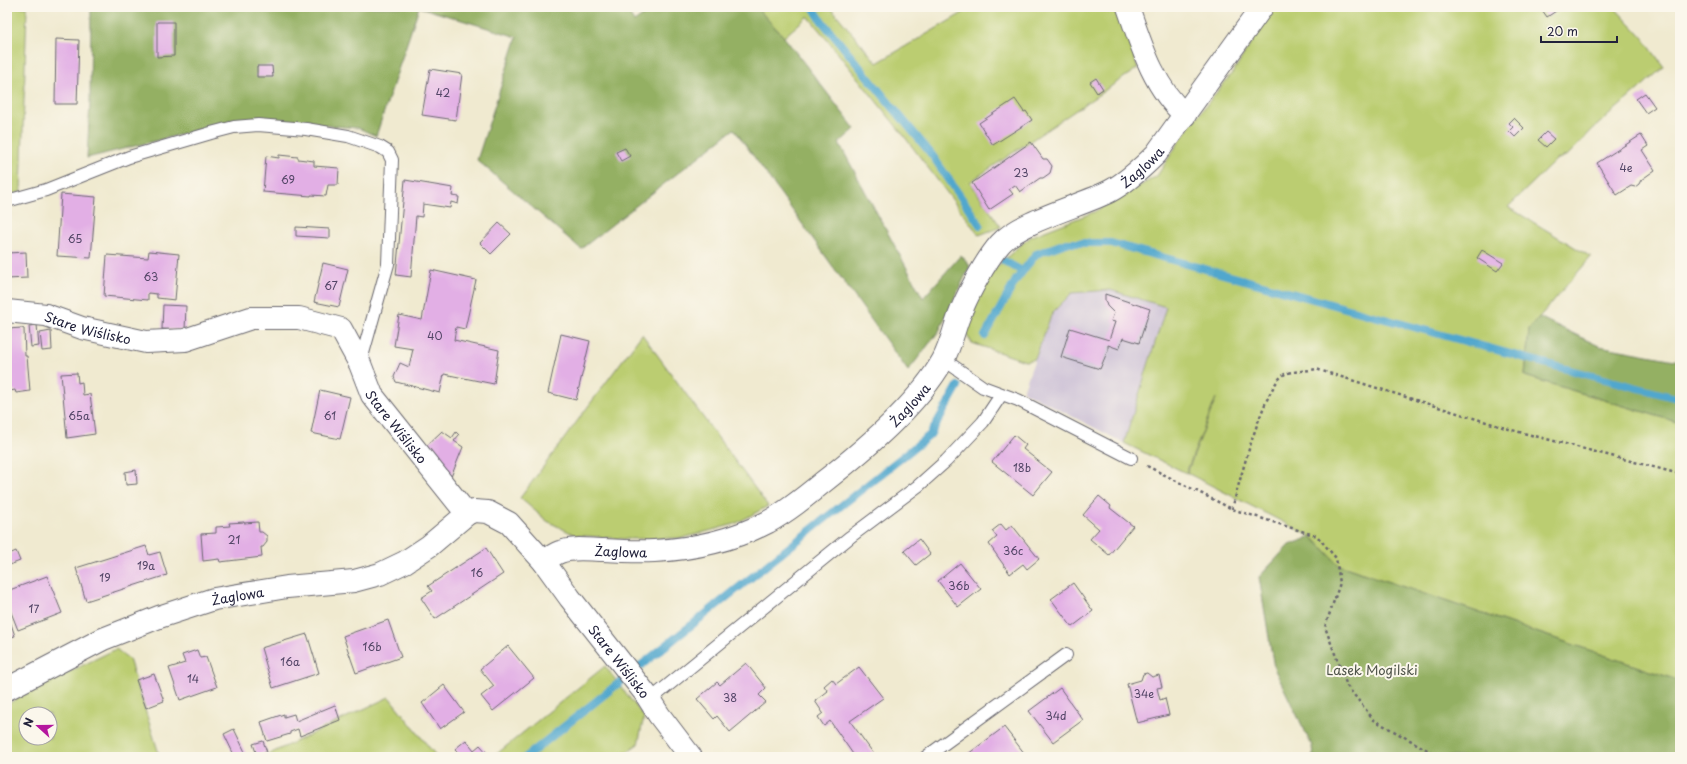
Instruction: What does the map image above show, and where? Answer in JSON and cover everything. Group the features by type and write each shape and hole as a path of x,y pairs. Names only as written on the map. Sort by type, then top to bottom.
{"street":[{"path":"1128,7 1137,33 1158,81 1170,100 1185,115"},
{"name":"Żaglowa","path":"544,562 555,554 567,550 630,552 657,551 723,541 770,521 793,506 854,458 896,418 920,392 943,359 958,318 974,285 993,252 1001,242 1028,225 1110,191 1122,183 1156,154 1262,7"},
{"name":"Stare Wiślisko","path":"7,311 46,315 82,328 146,342 185,340 251,318 299,318 341,329 360,364 372,395 467,514 474,511 488,512 509,523 544,562 648,696 659,715 690,757"},
{"name":"Żaglowa","path":"7,689 103,639 158,617 214,599 287,587 354,581 380,574 405,562 429,546 467,514"}],"lane":[{"path":"7,201 46,190 129,157 234,127 258,125 306,129 348,136 380,147 388,152 392,160 388,264 360,364"},
{"path":"943,359 983,387 1001,395 1018,400 1131,458"},
{"path":"648,696 850,537 918,486 946,461 983,422 1001,395"},
{"path":"926,757 1066,655"}],"path":[{"path":"1232,509 1243,466 1273,387 1285,374 1316,369 1512,430 1680,474"},
{"path":"1131,458 1232,509 1317,536 1336,558 1340,583 1325,627 1347,686 1374,720 1440,757"}],"shaded area":[{"path":"1110,290 1167,307 1124,443 1023,391 1052,313 1072,293"}],"green space":[{"path":"7,7 27,7 21,192 7,196"},
{"path":"91,7 419,7 376,136 358,128 255,120 207,128 87,158 90,103"},
{"path":"419,7 626,7 634,22 655,7 756,7 784,37 855,129 839,143 923,298 961,255 970,266 939,331 908,371 734,129 581,249 477,160 517,37"},
{"path":"756,7 832,7 831,8 877,63 973,7 1118,7 1138,68 970,182 1001,227 979,235 904,136 808,16 784,37"},
{"path":"1273,7 1614,7 1643,38 1664,67 1593,129 1568,155 1556,160 1508,207 1591,257 1529,329 1525,376 1680,423 1680,681 1339,565 1312,537 1187,473 1216,398 1186,473 1124,443 1166,307 1110,290 1072,293 1052,313 1035,359 1025,361 972,343 966,333 965,324 990,273 1032,236 1094,212 1157,176 1188,128 1233,72"},
{"path":"1539,317 1599,346 1680,361 1680,423 1525,376 1529,329"},
{"path":"642,334 768,506 735,524 683,538 624,539 575,535 547,521 520,498"},
{"name":"Lasek Mogilski","path":"1312,537 1339,565 1680,681 1680,757 1313,757 1312,746 1274,668 1259,577 1289,545"},
{"path":"116,649 129,659 160,757 7,757 7,705 22,695"},
{"path":"605,666 644,717 638,744 619,757 493,757"},
{"path":"389,697 437,757 263,757"}],"building":[{"path":"1540,7 1562,7 1547,17"},
{"path":"157,22 174,22 174,56 157,57"},
{"path":"56,39 79,40 77,104 55,104"},
{"path":"257,66 272,66 273,77 257,77"},
{"path":"430,69 462,74 456,120 422,115"},
{"path":"1096,78 1103,89 1097,93 1090,82"},
{"path":"1645,93 1655,107 1646,113 1636,99"},
{"path":"1015,99 1032,120 993,145 979,123"},
{"path":"1514,118 1524,128 1515,137 1509,131 1513,127 1509,123"},
{"path":"1546,132 1554,139 1546,147 1538,140"},
{"path":"1641,135 1648,146 1642,150 1655,170 1641,180 1635,187 1631,186 1617,195 1597,163"},
{"path":"1031,142 1043,159 1047,159 1052,166 1050,173 1020,192 1015,185 1009,189 1013,194 989,210 972,183"},
{"path":"625,148 630,156 621,161 616,152"},
{"path":"279,155 298,157 298,159 314,161 314,166 339,168 338,185 328,185 326,196 263,192 266,156 279,158"},
{"path":"405,180 453,188 452,196 459,197 458,204 451,202 450,208 423,204 422,217 416,216 411,277 396,275"},
{"path":"61,194 96,197 91,258 57,256"},
{"path":"499,223 511,234 491,254 480,243"},
{"path":"296,227 330,229 330,238 296,236"},
{"path":"1482,250 1503,263 1497,271 1477,258"},
{"path":"149,251 179,254 175,300 157,298 157,294 148,293 148,300 104,296 107,255 148,258"},
{"path":"26,252 27,278 7,279 7,253"},
{"path":"323,263 348,269 339,307 314,302"},
{"path":"431,270 476,280 465,329 456,327 454,340 499,350 494,384 444,374 440,393 396,382 394,377 400,363 409,367 413,349 394,346 399,315 422,320"},
{"path":"1105,294 1150,309 1139,343 1123,338 1119,349 1108,345 1108,350 1100,369 1061,357 1070,328 1109,340 1115,322 1111,321 1114,313 1107,306"},
{"path":"163,305 186,306 185,330 162,329"},
{"path":"37,325 39,346 31,347 29,326"},
{"path":"7,329 24,329 25,356 27,356 30,391 16,393 15,390 10,391 10,393 7,394"},
{"path":"51,331 52,350 42,351 40,333"},
{"path":"561,334 590,341 576,400 548,393"},
{"path":"77,373 78,383 82,382 83,395 90,394 95,434 67,438 61,374"},
{"path":"320,390 350,397 340,439 311,433"},
{"path":"442,431 452,438 456,432 459,435 454,441 463,447 451,477 424,448"},
{"path":"1014,435 1026,445 1023,449 1052,472 1033,495 992,462"},
{"path":"136,470 137,484 126,485 125,472"},
{"path":"1099,496 1111,506 1110,508 1133,526 1109,555 1090,539 1099,529 1083,515"},
{"path":"258,522 259,532 262,532 267,536 267,542 263,547 261,547 262,557 220,562 219,559 203,561 201,534 216,533 216,527 230,526 229,523"},
{"path":"1001,524 1006,530 1012,525 1039,559 1027,569 1023,564 1010,574 989,544 997,537 992,531"},
{"path":"919,539 930,554 916,565 904,551"},
{"path":"146,546 149,555 160,552 167,575 86,601 76,568"},
{"path":"486,548 503,574 435,619 421,598 432,591 428,586"},
{"path":"16,551 20,561 7,566 7,555"},
{"path":"960,563 981,589 958,607 938,581"},
{"path":"47,576 62,613 18,630 7,602 7,591"},
{"path":"1073,583 1093,611 1072,627 1051,599"},
{"path":"7,612 15,636 7,638"},
{"path":"388,620 401,657 356,673 343,636"},
{"path":"307,634 319,673 273,688 261,648"},
{"path":"508,646 534,678 493,711 481,696 494,686 480,669"},
{"path":"197,650 200,658 206,657 217,687 180,700 169,668 185,663 182,655"},
{"path":"746,663 766,688 759,695 766,702 730,732 717,716 714,719 697,699 717,682 720,685"},
{"path":"859,667 883,698 850,721 876,757 855,757 830,721 824,726 818,717 823,713 815,701 828,691 824,686 832,679 836,684"},
{"path":"1147,673 1152,677 1159,675 1162,687 1157,688 1160,700 1165,698 1169,715 1137,723 1127,684 1141,680 1143,674"},
{"path":"154,674 164,701 146,708 136,680"},
{"path":"444,685 464,712 440,729 422,703"},
{"path":"1060,688 1083,720 1053,742 1029,711"},
{"path":"335,705 340,720 300,736 298,729 290,732 290,734 267,741 261,722 284,714 284,717 294,714 296,721"},
{"path":"1004,727 1025,754 1021,757 964,757"},
{"path":"234,729 246,754 240,757 235,757 224,734"},
{"path":"466,740 474,750 480,745 488,754 485,757 462,757 455,749"},
{"path":"263,741 267,752 257,755 253,744"}],"waterway":[{"path":"813,7 821,20 932,155 980,225"},
{"path":"985,336 1016,280 1036,254 1066,243 1111,243 1536,361 1680,399"},
{"path":"1004,261 1022,271"},
{"path":"526,757 930,435 958,386"}]}
